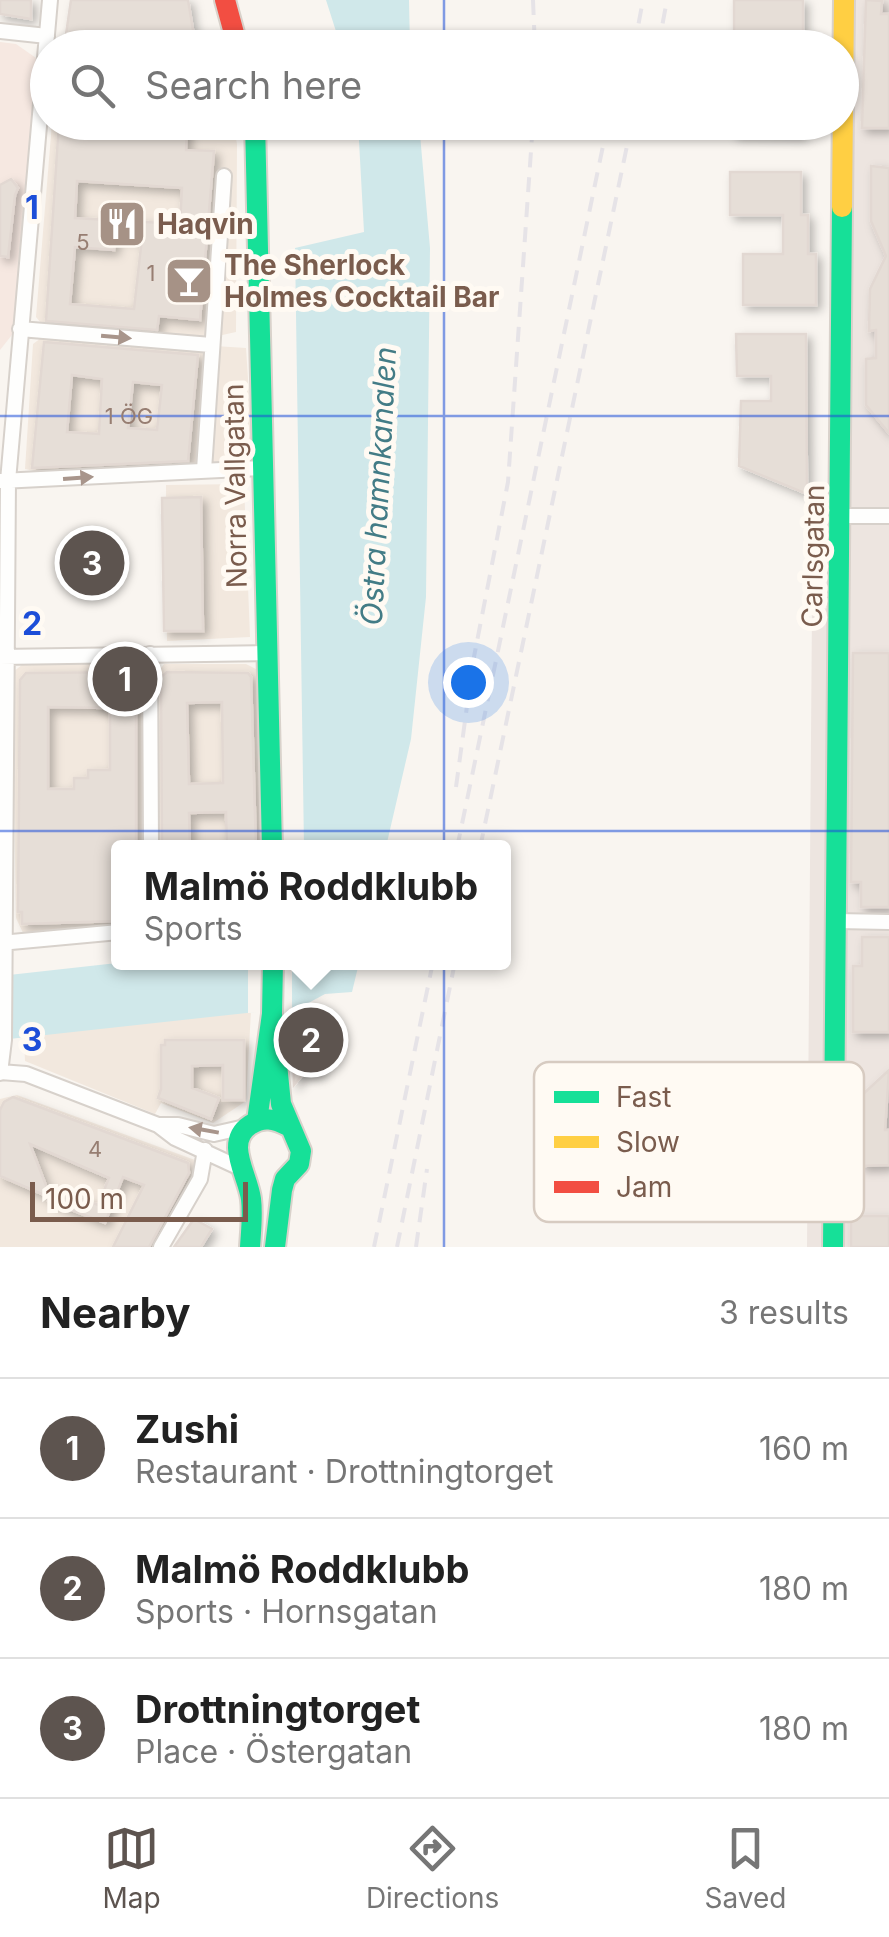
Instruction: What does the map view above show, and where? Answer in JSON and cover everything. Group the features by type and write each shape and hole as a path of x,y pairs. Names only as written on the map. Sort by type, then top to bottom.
{"main road":[{"path":"224,0 233,30"},
{"name":"Carlsgatan","path":"844,0 844,30"},
{"name":"Norra Vallgatan","path":"255,140 272,840"},
{"name":"Carlsgatan","path":"836,1062 843,140"},
{"path":"273,970 272,1014 281,1104 301,1151 299,1164 286,1179 276,1213 275,1247"},
{"path":"250,1247 252,1202 238,1142 253,1124 272,1014"},
{"path":"253,1124 273,1119 288,1126"},
{"path":"242,1170 260,1183 274,1184 286,1179"},
{"name":"Carlsgatan","path":"833,1247 834,1222"},
{"name":"Carlsgatan","path":"843,1222 843,1247"}],"street":[{"path":"48,30 50,0"},
{"path":"0,31 30,34"},
{"path":"37,140 4,481 4,1040 0,1072 26,1074 158,1126 174,1138 242,1170"},
{"name":"Norra Vallgatan","path":"204,470 224,176"},
{"path":"20,329 212,344"},
{"path":"4,481 261,468"},
{"path":"841,516 889,516"},
{"path":"2,657 266,653"},
{"path":"150,654 151,840"},
{"path":"837,922 889,922"},
{"path":"1,943 111,933"},
{"path":"158,1126 178,1125 214,1134 253,1124"},
{"path":"161,1247 200,1179 206,1150"}],"shaded area":[{"path":"846,0 889,0 889,1247 807,1247 807,1222 864,1222 864,1062 808,1062 812,609 834,608 843,140 859,140 859,30 845,30"},
{"path":"0,42 16,44 30,54 30,136 15,331 0,350"},
{"path":"51,140 236,140 236,332 204,339 45,328 36,317"},
{"path":"45,335 246,348 253,454 233,465 44,473 25,469 33,344"},
{"path":"244,484 250,637 167,641 166,485"},
{"path":"29,659 136,660 146,672 144,840 111,840 111,929 23,933 16,918 12,673"},
{"path":"164,664 246,664 260,671 264,840 156,840 155,676"},
{"path":"251,1011 246,1101 213,1123 161,1103 155,1114 25,1061 24,1036"},
{"path":"17,1095 195,1160 195,1173 155,1247 0,1247 0,1099"}],"water":[{"path":"326,0 409,0 410,30 336,30"},
{"name":"Östra hamnkanalen","path":"359,140 420,140 430,248 426,597 411,739 388,840 304,840 295,248 364,232"},
{"path":"111,964 111,970 357,970 352,992 325,994 301,1007 0,1040 0,976"}],"pier":[{"path":"248,970 292,970 292,1012 248,1013"}],"building":[{"path":"0,0 31,0 31,19 0,14"},
{"path":"71,0 188,0 193,30 67,30"},
{"path":"734,0 803,0 803,30 734,30"},
{"path":"866,0 882,1 881,14 889,14 889,128 862,128"},
{"path":"58,140 186,140 186,150 214,151 200,320 159,316 157,330 46,321","holes":["77,181 182,188 180,224 75,218","115,236 142,238 134,309 70,304 75,247 114,250"]},
{"path":"871,166 889,168 889,433 866,405 866,359 876,358 876,330 869,331 870,289 886,256 871,221"},
{"path":"730,172 801,172 801,215 808,215 808,254 816,254 816,305 743,305 743,254 783,254 783,215 730,215"},
{"path":"11,179 18,188 8,257 0,256 0,185"},
{"path":"736,334 806,334 807,494 739,466 741,401 771,401 771,376 737,376"},
{"path":"44,342 198,355 188,461 32,468","holes":["72,375 102,379 99,434 67,432","133,382 162,385 157,430 128,428"]},
{"path":"201,497 203,631 164,631 162,498"},
{"path":"853,653 889,653 889,907 861,907 861,882 851,882"},
{"path":"136,672 136,840 111,840 111,921 22,924 22,912 18,912 20,680 26,673","holes":["48,707 110,708 110,770 88,770 88,778 74,778 74,789 48,789"]},
{"path":"167,672 248,673 256,840 227,840 226,812 189,813 190,840 162,840 161,677","holes":["222,702 223,783 189,784 187,703"]},
{"path":"862,937 889,937 889,1032 853,1032 853,966 862,966"},
{"path":"292,1022 319,1022 320,1073 304,1073 294,1085"},
{"path":"165,1040 244,1040 244,1100 223,1100 223,1065 192,1066 192,1088 219,1098 211,1119 158,1098 161,1045 165,1045"},
{"path":"889,1070 885,1130 889,1130 889,1165 864,1166 864,1093"},
{"path":"13,1097 188,1163 189,1173 149,1247 113,1247 144,1185 123,1177 105,1223 48,1201 49,1197 0,1176 0,1110","holes":["30,1144 109,1178 98,1205 53,1188 50,1196"]},
{"path":"864,1216 889,1216 889,1247 851,1247 851,1222 864,1222"},
{"path":"194,1219 212,1229 201,1247 174,1247"}],"railway":[{"path":"533,0 534,30"},
{"path":"637,30 643,0"},
{"path":"661,30 667,0"},
{"path":"456,787 473,662 508,482 532,140"},
{"path":"459,840 604,140"},
{"path":"482,840 628,140"},
{"path":"374,1247 431,970"},
{"path":"397,1247 453,970"},
{"path":"416,1247 427,1169"}],"traffic: fast":[{"path":"255,140 272,840"},
{"path":"835,1062 842,207"},
{"path":"257,1121 272,1014 273,970"},
{"path":"272,1014 281,1104 301,1151 299,1164 285,1179 282,1190 275,1247"},
{"path":"250,1247 251,1199 239,1140 242,1132 260,1120 288,1126"},
{"path":"833,1222 833,1247"}],"traffic: slow":[{"path":"844,0 844,30"},
{"path":"842,207 843,140"}],"traffic: jam":[{"path":"225,0 233,30"}],"place":[{"name":"Haqvin","path":"122,224"},
{"name":"The Sherlock Holmes Cocktail Bar","path":"189,281"},
{"name":"Drottningtorget","path":"92,563"},
{"name":"Zushi","path":"125,679"},
{"name":"Malmö Roddklubb","path":"311,1040"}]}
